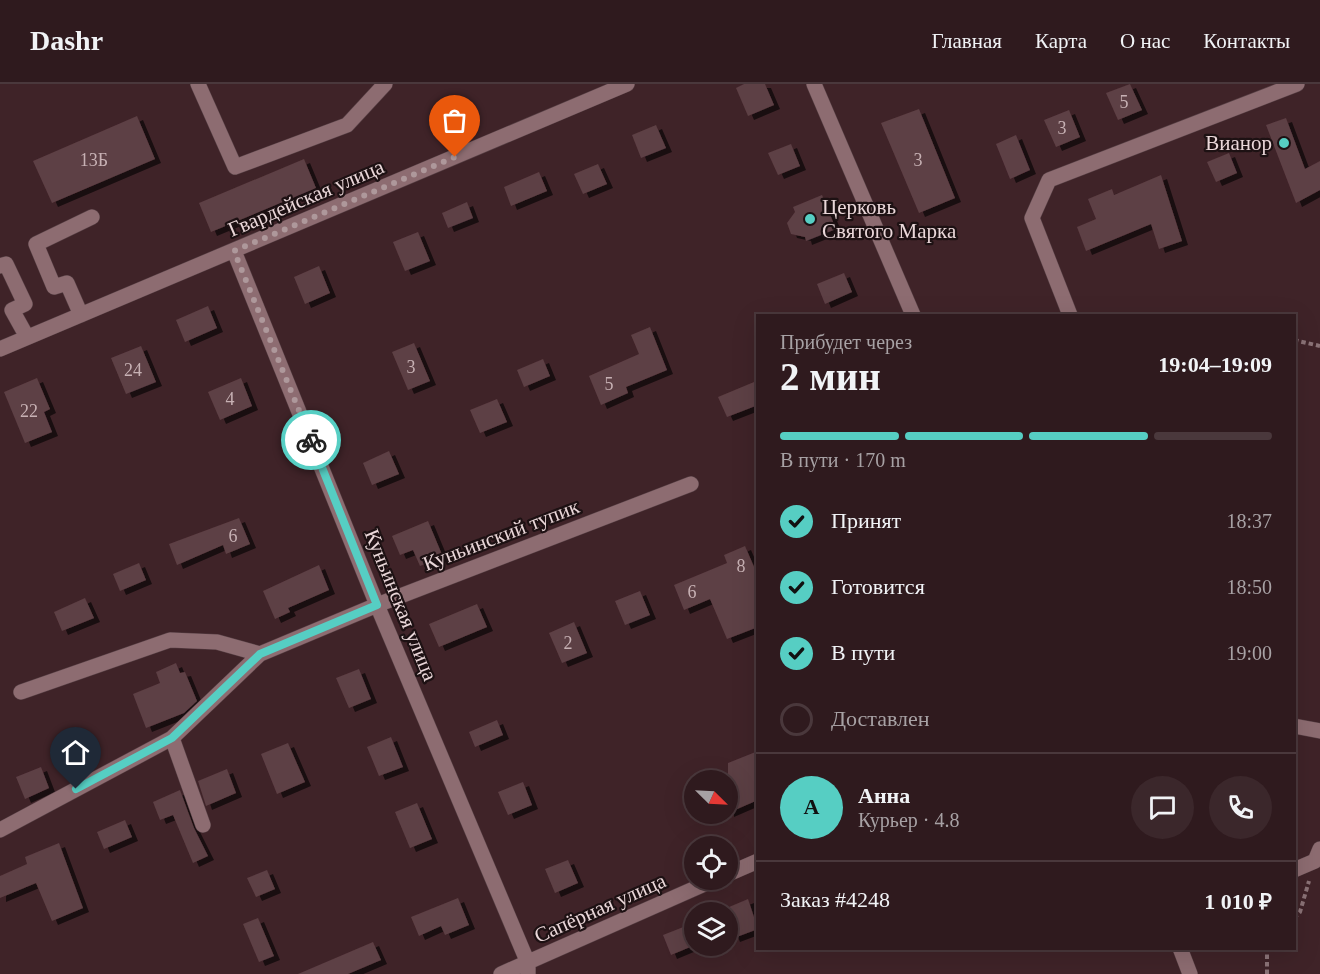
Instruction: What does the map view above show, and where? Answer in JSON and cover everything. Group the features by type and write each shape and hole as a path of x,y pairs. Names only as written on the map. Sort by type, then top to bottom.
{"street":[{"path":"198,84 235,167 347,125 385,84"},
{"name":"Гвардейская улица","path":"0,349 234,251 608,88 627,84"},
{"path":"814,84 913,314"},
{"path":"1070,314 1032,218 1049,180 1297,84"},
{"path":"81,315 67,283 54,287 36,244 92,217"},
{"name":"Куньинская улица","path":"234,251 377,605 528,969"},
{"path":"0,266 6,264 25,304 12,310 27,337"},
{"name":"Куньинский тупик","path":"260,654 377,605 691,484"},
{"path":"21,692 170,640 217,642 260,654"},
{"path":"0,830 172,738 260,654"},
{"path":"1296,726 1319,727"},
{"path":"172,738 203,825"},
{"path":"1296,869 1317,855"},
{"path":"738,870 756,862"},
{"name":"Сапёрная улица","path":"501,974 528,969 693,890"},
{"path":"1181,950 1190,974"}],"path":[{"path":"1296,340 1320,346"},
{"path":"1296,916 1300,912 1317,855"},
{"path":"1267,950 1267,974"}],"building":[{"path":"744,84 765,84 774,105 748,116 736,88"},
{"path":"1130,84 1142,110 1118,120 1106,93"},
{"path":"919,109 955,198 919,213 881,123"},
{"path":"1069,110 1080,137 1056,147 1044,120"},
{"path":"137,116 155,159 52,203 33,161"},
{"name":"Вианор","path":"1286,118 1305,169 1320,161 1320,190 1296,203 1266,125"},
{"path":"656,125 666,148 641,158 632,135"},
{"path":"1016,135 1030,170 1010,179 996,144"},
{"path":"791,144 800,166 778,175 768,153"},
{"path":"1229,153 1237,173 1216,182 1207,162"},
{"path":"304,159 316,188 211,232 199,203"},
{"path":"598,164 607,184 583,194 574,174"},
{"path":"539,172 547,191 511,206 504,187"},
{"path":"1161,175 1182,241 1159,249 1151,224 1086,251 1077,227 1096,219 1088,199 1112,189 1114,195"},
{"name":"Церковь Святого Марка","path":"822,195 836,229 806,241 805,237 791,234 787,223 795,212 793,207"},
{"path":"467,202 473,218 448,228 442,213"},
{"path":"418,232 430,261 405,271 393,242"},
{"path":"319,266 330,293 305,304 294,277"},
{"path":"844,273 852,292 825,304 817,284"},
{"path":"208,306 217,328 185,342 176,320"},
{"path":"650,327 667,370 626,387 628,393 601,405 589,376 639,354 631,335"},
{"path":"414,343 430,381 408,390 392,352"},
{"path":"141,346 156,382 126,394 111,358"},
{"path":"543,359 550,376 524,387 517,370"},
{"path":"37,378 50,409 44,412 52,432 25,443 4,392"},
{"path":"241,378 252,406 220,420 208,392"},
{"path":"754,382 756,386 756,406 727,417 718,397"},
{"path":"497,399 507,422 480,433 470,410"},
{"path":"389,451 399,474 372,485 363,463"},
{"path":"239,518 250,544 226,554 223,545 177,565 169,544"},
{"path":"428,521 443,557 420,566 413,550 400,555 392,536"},
{"path":"745,546 756,571 756,628 727,639 710,599 684,610 674,585 727,563 724,555"},
{"path":"139,563 146,580 120,591 113,574"},
{"path":"319,565 329,590 288,608 290,612 275,619 263,591"},
{"path":"640,591 650,615 625,625 615,601"},
{"path":"85,598 94,618 62,631 54,612"},
{"path":"477,604 487,627 439,647 429,624"},
{"path":"574,622 587,653 562,663 549,633"},
{"path":"176,663 180,673 185,672 197,701 184,713 146,728 133,694 160,683 156,672"},
{"path":"359,669 371,699 349,708 336,678"},
{"path":"497,720 503,735 475,747 469,732"},
{"path":"391,737 403,767 379,776 367,747"},
{"path":"288,743 305,782 277,794 261,754"},
{"path":"756,752 756,801 738,809 738,770 728,770 728,763"},
{"path":"41,767 49,788 25,799 16,777"},
{"path":"227,769 236,793 206,806 198,781"},
{"path":"523,782 532,805 508,815 498,792"},
{"path":"180,790 194,828 208,856 193,863 173,815 160,820 153,802"},
{"path":"417,803 432,839 410,848 395,812"},
{"path":"125,820 132,837 104,849 97,832"},
{"path":"59,843 83,908 52,921 36,883 0,898 0,876 27,864 25,857"},
{"path":"568,860 578,883 555,893 545,869"},
{"path":"267,870 275,889 256,897 247,878"},
{"path":"458,898 469,925 445,935 441,926 419,936 411,917"},
{"path":"748,899 756,930 738,936 738,903"},
{"path":"258,918 274,956 259,962 243,924"},
{"path":"684,927 684,950 671,955 663,935"},
{"path":"373,942 381,960 348,974 298,974"}],"way so far":[{"path":"311,440 234,251 455,157"}],"place":[{"name":"Вианор","path":"1284,143"},
{"name":"Церковь Святого Марка","path":"810,219"}],"route":[{"path":"76,789 172,738 260,654 377,605 311,440"}]}
